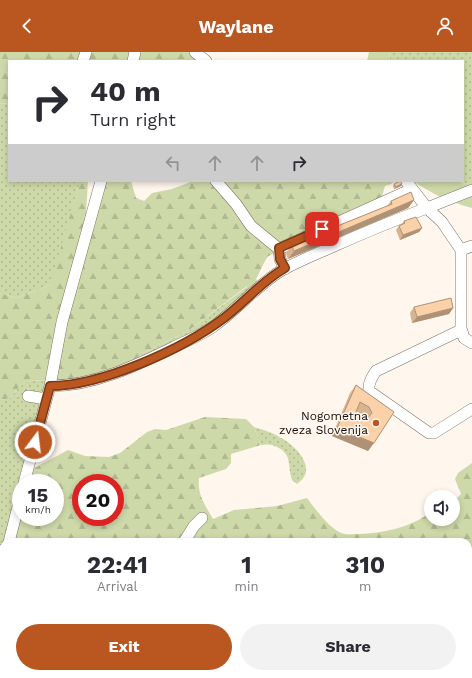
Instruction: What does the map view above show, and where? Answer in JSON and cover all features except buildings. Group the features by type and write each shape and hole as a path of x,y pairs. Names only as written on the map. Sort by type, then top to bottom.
{"lane":[{"path":"195,52 205,60"},
{"path":"26,474 50,386 62,322 101,182"},
{"path":"217,182 236,204 251,226 279,248 280,259 285,268"},
{"path":"279,248 409,185 442,222 461,250 461,330 464,338 472,343"},
{"path":"50,386 71,385 124,370 163,352 212,327 233,311 265,282 285,268 356,236 472,190"},
{"path":"461,250 472,246"},
{"path":"461,330 376,371 371,378 368,387 370,391 429,433 434,433 472,409"},
{"path":"28,396 46,399"},
{"path":"186,538 194,526 202,518"},
{"path":"10,538 13,526"}],"green space":[{"path":"0,52 133,52 130,60 8,60 8,104 0,103"},
{"path":"138,52 190,52 199,60 135,60"},
{"path":"369,52 390,52 389,60 367,60"},
{"path":"390,52 472,52 472,185 461,182 464,182 464,60 389,60"},
{"path":"0,103 8,104 8,182 83,182 78,188 53,281 50,285 17,298 0,293"},
{"path":"83,182 88,182 86,212 89,214 49,380 28,381 20,386 10,398 0,400 0,293 17,298 50,285 78,188"},
{"path":"103,182 131,182 136,198 144,201 152,193 172,189 190,182 215,182 278,251 267,257 256,279 259,283 253,290 247,286 188,331 145,352 131,362 130,366 64,383 54,379"},
{"path":"220,182 393,182 385,186 380,203 286,248 260,232"},
{"path":"415,182 461,182 472,185 472,208 441,197"},
{"path":"248,286 253,290 214,323 131,362 145,352 188,331"},
{"path":"49,380 25,474 12,474 12,523 8,538 0,538 0,400 10,398 20,386 28,381"},
{"path":"205,417 246,419 254,427 261,445 231,454 231,463 226,469 199,478 200,494 213,519 234,510 277,506 307,498 329,525 340,532 347,534 396,529 424,516 424,526 460,526 461,494 455,479 458,473 472,463 472,538 13,538 17,526 64,526 64,474 29,474 30,469 68,450 85,456 109,457 120,453 147,432 155,429 166,430"},
{"path":"254,427 280,437 289,443 300,454 306,466 306,472 297,484 292,480 289,461 285,453 273,445 261,445"}],"place":[{"name":"Nogometna zveza Slovenija","path":"376,423"}],"route":[{"path":"35,442 50,386 65,386 131,368 212,327 233,311 265,282 285,268 280,259 279,248 322,229"}]}
